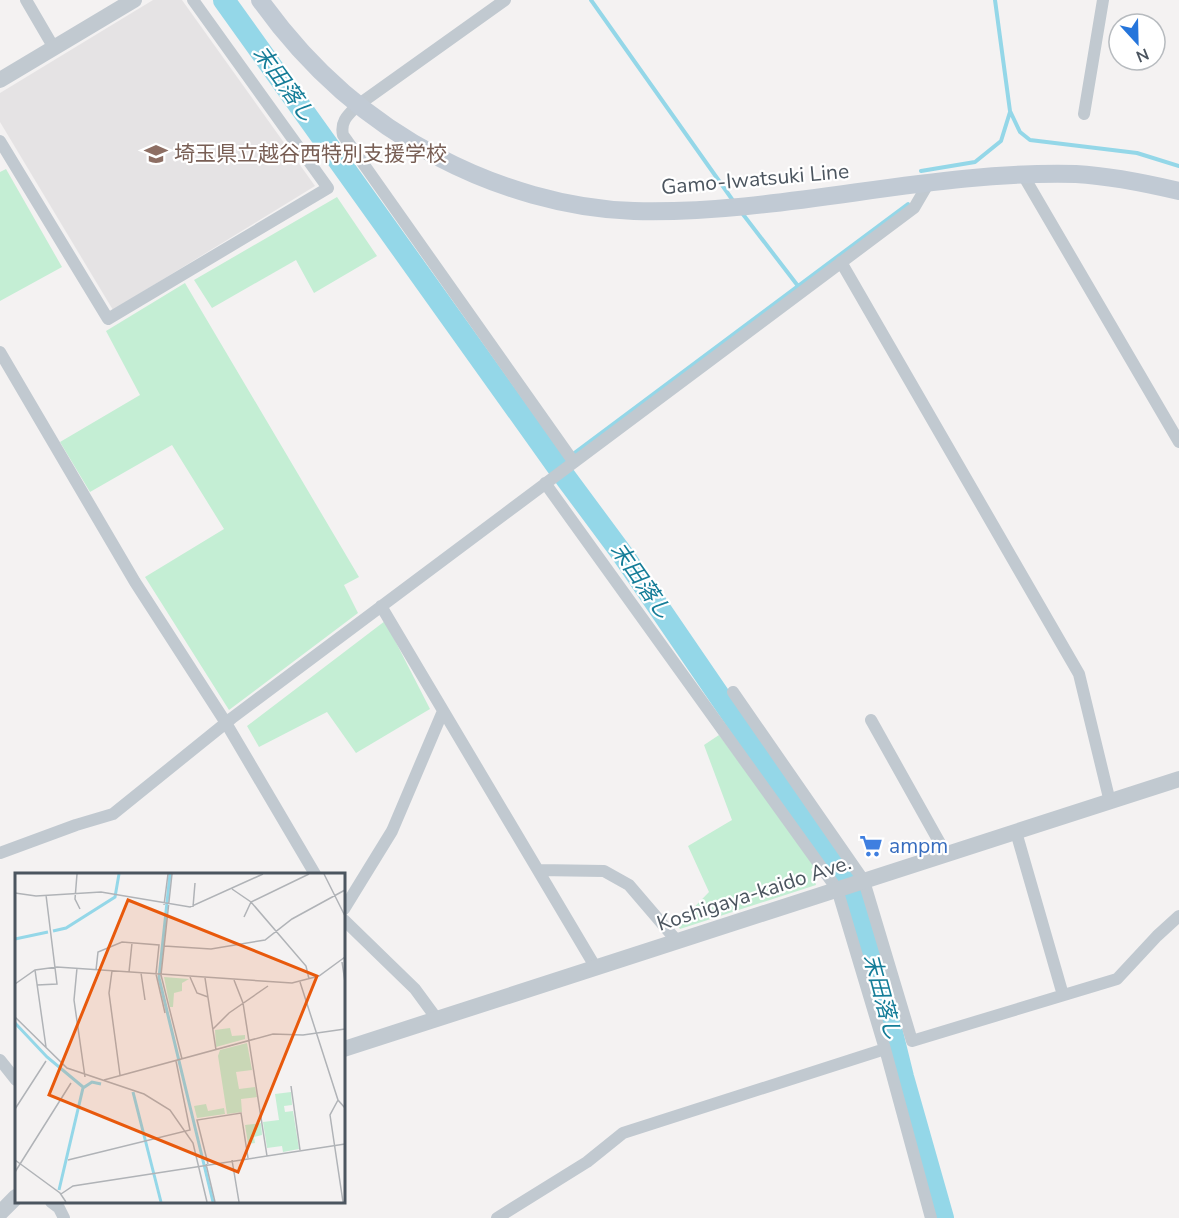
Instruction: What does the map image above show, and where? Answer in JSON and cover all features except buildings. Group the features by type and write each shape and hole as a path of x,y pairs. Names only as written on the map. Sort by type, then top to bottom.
{"main road":[{"name":"Gamo-Iwatsuki Line","path":"261,0 304,54 358,105 424,150 486,179 526,194 631,211 731,207 1023,175 1078,174 1140,182 1179,191"}],"street":[{"path":"26,0 54,48"},
{"path":"0,80 134,0"},
{"path":"0,141 108,319 328,188 193,0"},
{"path":"505,0 358,105 344,120 341,127 343,135 573,461"},
{"path":"1084,114 1103,0"},
{"path":"1023,175 1179,442"},
{"path":"0,853 113,814 226,723 573,461 914,208 928,184"},
{"path":"841,262 1078,674 1110,802"},
{"path":"0,352 135,582 226,723 314,873"},
{"path":"545,483 837,889 885,1049 931,1218"},
{"path":"381,606 596,968"},
{"path":"733,692 864,881 912,1041 1117,980 1157,936 1179,916"},
{"path":"345,907 392,831 443,711"},
{"path":"871,720 946,854"},
{"name":"Koshigaya-kaido Ave.","path":"345,1049 1179,779"},
{"path":"1016,832 1063,996"},
{"path":"538,870 604,871 629,885 677,941"},
{"path":"345,921 415,989 437,1019"},
{"path":"497,1218 586,1162 623,1133 885,1049"},
{"path":"0,1060 15,1079"},
{"path":"0,1213 15,1198"},
{"path":"52,1203 59,1208 64,1218"}],"shaded area":[{"name":"埼玉県立越谷西特別支援学校","path":"153,0 182,0 315,186 113,310 0,122 0,93"}],"green space":[{"path":"6,169 62,267 0,301 0,172"},
{"path":"337,197 377,256 314,293 296,260 212,308 194,280"},
{"path":"185,283 359,577 344,585 358,613 229,710 145,577 224,529 172,445 90,492 60,442 140,395 106,331"},
{"path":"385,621 430,709 356,753 327,712 259,747 247,726"},
{"path":"719,735 817,866 811,869 816,885 680,929 677,925 709,892 688,846 732,820 704,745"}],"waterway":[{"name":"末田落し","path":"224,0 623,555 757,751 839,865 855,897 943,1218"},
{"path":"591,0 734,202"},
{"path":"995,0 1010,111 1020,132 1030,140 1137,153 1179,166"},
{"path":"921,171 975,162 1001,141 1010,112"},
{"path":"557,466 908,204"},
{"path":"742,213 798,286"}],"place":[{"name":"埼玉県立越谷西特別支援学校","path":"156,154"},
{"name":"ampm","path":"871,846"}]}
